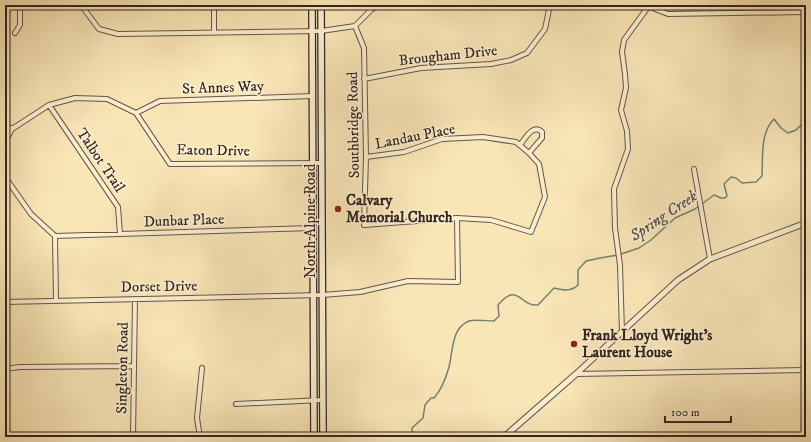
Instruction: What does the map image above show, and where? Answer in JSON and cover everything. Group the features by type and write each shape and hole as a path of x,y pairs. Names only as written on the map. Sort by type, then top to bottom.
{"main road":[{"name":"North Alpine Road","path":"312,5 314,437"},
{"name":"North Alpine Road","path":"321,5 323,437"}],"street":[{"path":"15,33 20,25 20,5"},
{"path":"81,5 99,29 118,34 321,31 355,26 372,9 380,5"},
{"name":"Brougham Drive","path":"364,79 422,68 491,64 511,60 527,53 545,29 550,5"},
{"path":"622,332 620,265 614,228 614,189 628,149 627,131 621,110 626,88 622,52 624,40 647,6 668,14 806,12"},
{"path":"214,10 214,32"},
{"name":"Southbridge Road","path":"355,26 364,48 366,157 364,225 456,218"},
{"name":"St Annes Way","path":"136,113 160,101 313,96"},
{"path":"5,142 12,129 49,104 75,98 107,99 136,113"},
{"name":"Talbot Trail","path":"49,104 118,207 120,234"},
{"name":"Eaton Drive","path":"136,113 170,164 321,163"},
{"path":"5,124 12,129"},
{"path":"456,218 491,220 531,232 545,197 539,164 520,145 531,131 536,129 541,130 542,138 529,153"},
{"name":"Landau Place","path":"366,157 404,152 442,139 483,137 516,142 520,145"},
{"path":"694,168 710,259"},
{"path":"5,177 31,214 55,236 56,301"},
{"name":"Dorset Drive","path":"5,302 322,295 360,292 408,281 458,282 456,218"},
{"path":"504,437 576,374 678,280 710,259 806,223"},
{"name":"Dunbar Place","path":"55,236 313,228"},
{"name":"Singleton Road","path":"133,437 135,299"},
{"path":"5,369 20,367 134,366"},
{"path":"200,437 197,418 202,368"},
{"path":"576,374 806,370"},
{"path":"236,404 322,400"},
{"path":"30,437 133,437"}],"waterway":[{"name":"Spring Creek","path":"413,437 412,428 423,418 425,405 431,398 434,398 443,384 449,367 454,341 463,324 471,320 494,321 499,316 498,305 510,295 515,295 532,305 538,305 554,288 564,290 573,289 578,285 578,270 586,261 618,255 639,248 651,240 675,218 695,209 714,195 725,198 727,196 724,184 731,177 736,178 742,183 756,182 762,176 764,138 766,131 774,119 781,128 788,133 796,130 806,120"}],"place":[{"name":"Calvary Memorial Church","path":"338,209"},
{"name":"Frank Lloyd Wright's Laurent House","path":"574,344"}]}
